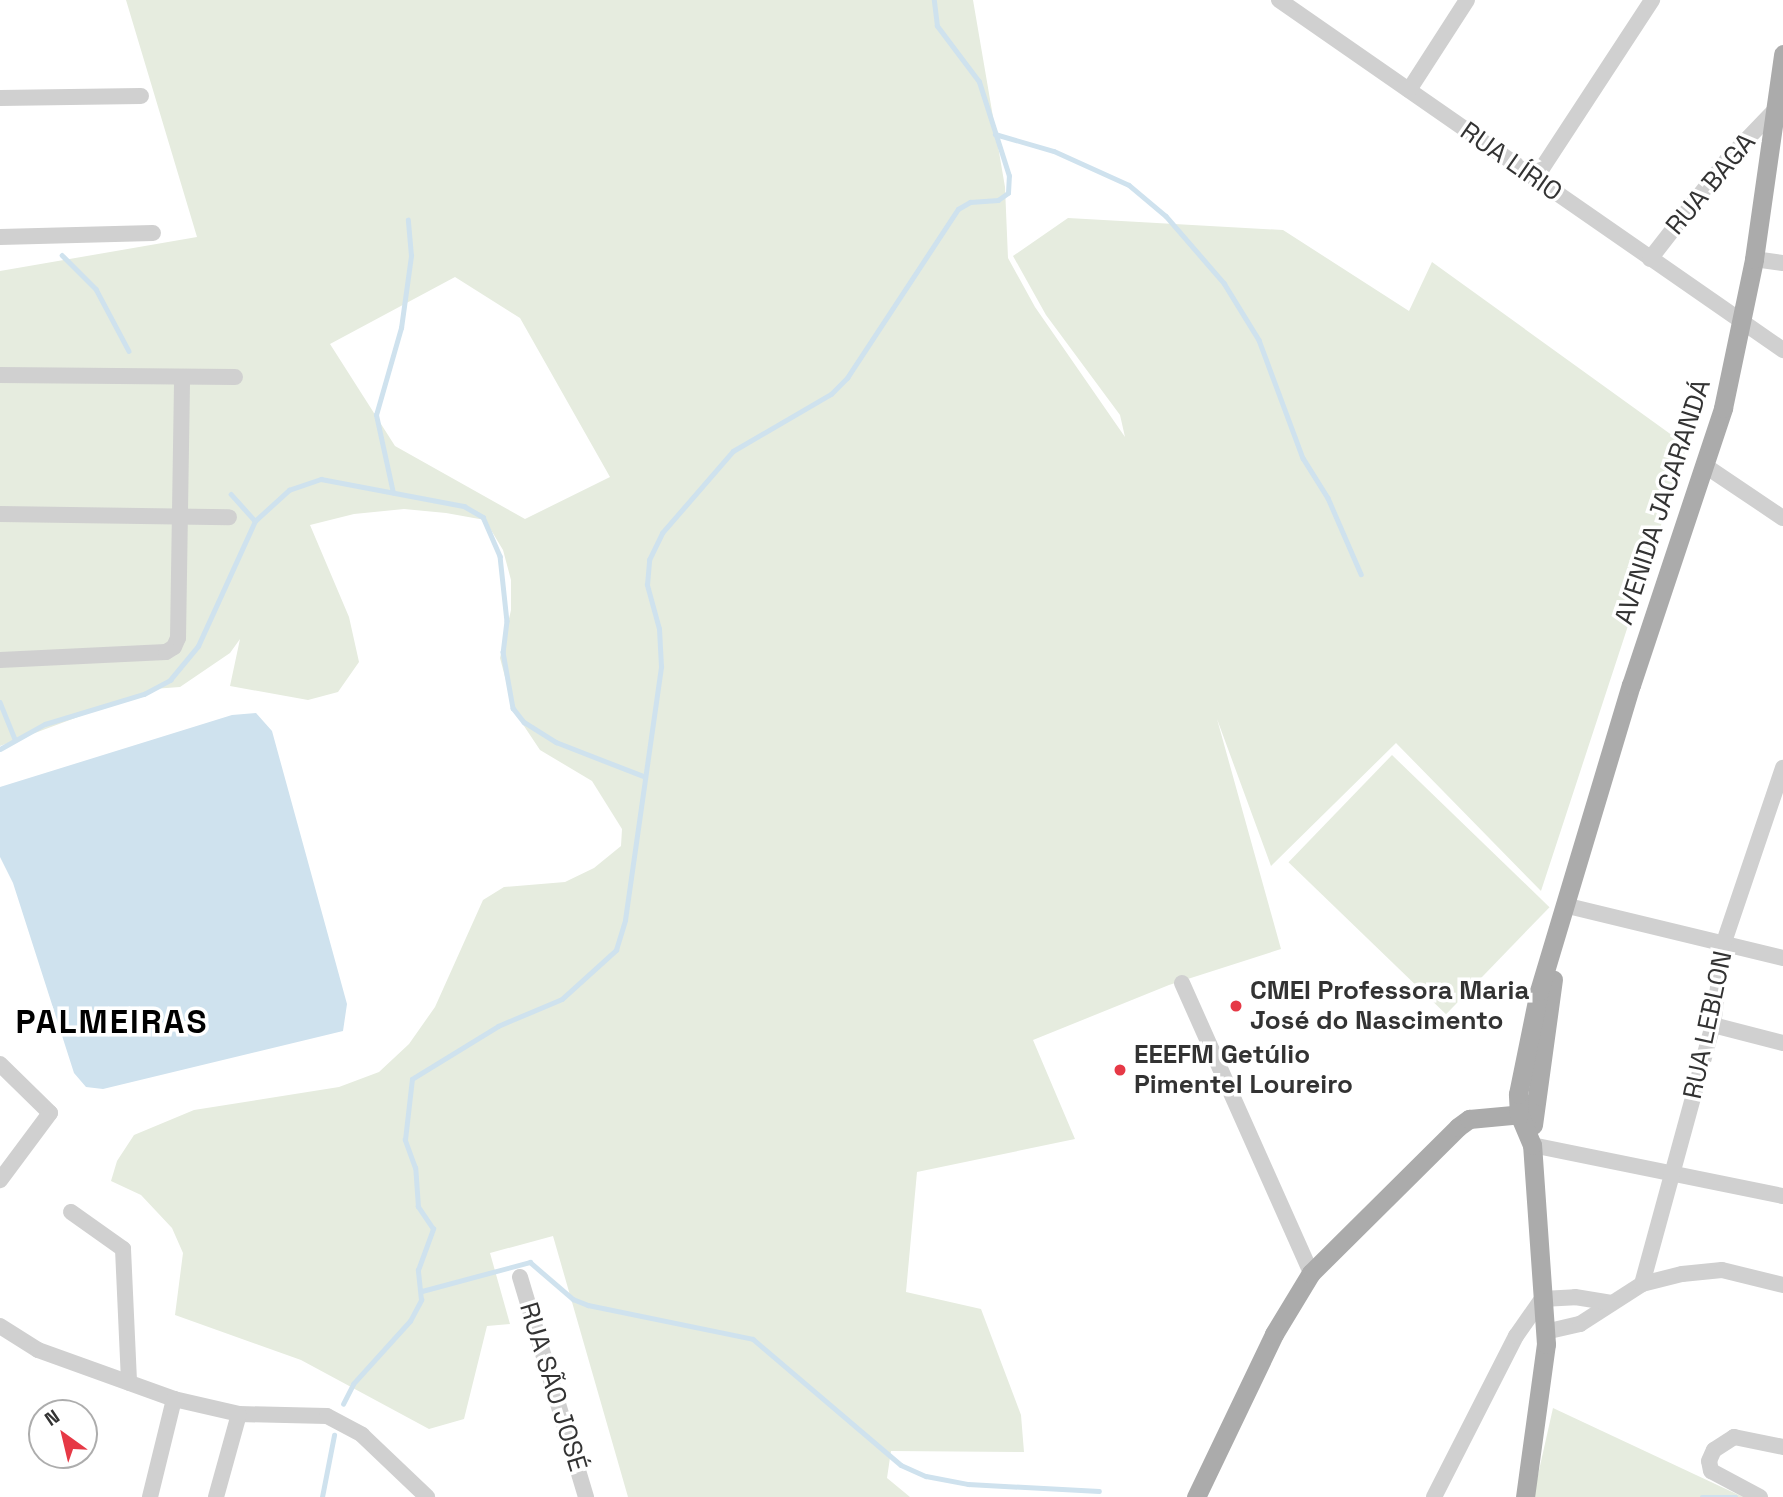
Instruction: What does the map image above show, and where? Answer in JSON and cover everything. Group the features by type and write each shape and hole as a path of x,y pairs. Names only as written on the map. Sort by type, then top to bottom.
{"main road":[{"name":"AVENIDA JACARANDÁ","path":"1525,1497 1546,1338 1531,1145 1526,1114 1518,1094 1539,991 1553,957 1631,685 1704,465 1743,324 1783,54"},
{"path":"1196,1497 1274,1334 1311,1273 1458,1127 1469,1119 1526,1114"}],"street":[{"path":"1409,90 1467,0"},
{"path":"1535,179 1651,0"},
{"name":"RUA LÍRIO","path":"1286,2 1535,179 1783,350"},
{"path":"0,98 141,96"},
{"name":"RUA BAGA","path":"1650,259 1727,160 1774,110"},
{"path":"0,237 153,233"},
{"path":"1754,259 1783,262"},
{"path":"0,375 182,379 235,377"},
{"path":"0,660 166,652 174,647 178,638 182,379"},
{"path":"1704,465 1783,518"},
{"path":"0,514 229,517"},
{"name":"RUA LEBLON","path":"1642,1284 1713,1025 1724,943 1783,768"},
{"path":"1568,906 1783,958"},
{"path":"1182,983 1311,1273"},
{"path":"1713,1025 1783,1043"},
{"path":"0,1065 50,1113 0,1181"},
{"path":"1531,1145 1673,1171 1783,1196"},
{"path":"71,1212 123,1249 129,1382"},
{"path":"1516,1336 1546,1338 1580,1324 1642,1284 1722,1270 1783,1285"},
{"name":"RUA SÃO JOSÉ","path":"520,1277 586,1497"},
{"path":"1434,1497 1516,1336 1542,1299 1575,1297 1612,1303"},
{"path":"0,1326 38,1350 174,1399 239,1414 327,1416 362,1435 422,1495"},
{"path":"150,1497 174,1399"},
{"path":"216,1497 239,1414"},
{"path":"1760,1497 1737,1488 1711,1471 1709,1461 1714,1450 1734,1437 1745,1436 1783,1447"}],"shaded area":[{"path":"126,0 973,0 1005,187 1008,258 1035,307 1125,437 1120,415 1046,315 1013,256 1068,218 1283,230 1409,311 1432,262 1687,446 1541,891 1396,743 1271,866 1217,719 1281,949 1169,985 1033,1040 1075,1139 917,1172 906,1292 981,1309 1021,1415 1024,1452 891,1451 887,1478 910,1497 628,1497 553,1236 490,1253 510,1324 487,1326 464,1419 429,1429 301,1360 175,1315 183,1253 172,1228 141,1195 111,1181 117,1161 134,1135 194,1110 339,1087 379,1072 409,1044 435,1007 483,900 504,887 565,882 594,868 621,846 622,829 592,781 540,750 514,711 500,658 511,610 511,580 503,550 485,520 446,513 404,509 354,514 310,525 349,617 359,662 338,692 308,700 230,686 240,639 230,653 180,687 153,689 0,746 0,271 197,237","holes":["455,277 520,318 610,477 525,519 395,446 330,344"]},
{"path":"1392,755 1550,907 1446,1014 1288,862"},
{"path":"1553,1408 1743,1497 1533,1497"}],"water":[{"path":"256,713 272,731 347,1004 343,1031 103,1089 86,1087 74,1073 13,883 0,857 0,787 232,715"}],"waterway":[{"path":"343,1404 353,1384 410,1321 421,1300 418,1270 433,1229 418,1207 415,1168 405,1140 412,1079 498,1026 562,999 616,950 625,920 661,667 659,629 647,585 649,560 662,533 733,451 831,394 847,378 958,209 970,202 998,200 1008,193 1009,176 979,82 937,26 934,0"},
{"path":"995,134 1054,151 1129,185 1166,216 1224,283 1259,340 1303,458 1328,498 1361,574"},
{"path":"393,493 376,415 401,328 411,256 408,220"},
{"path":"62,255 96,289 129,351"},
{"path":"0,749 45,724 144,694 170,680 198,646 255,521 289,490 321,479 464,506 483,517 500,556 507,621 503,652 513,708 524,722 556,742 643,776"},
{"path":"231,494 255,521"},
{"path":"0,702 15,739"},
{"path":"422,1291 530,1262 573,1299 588,1305 753,1339 901,1465 926,1476 968,1484 1099,1491"},
{"path":"322,1497 334,1435"},
{"path":"1702,1497 1736,1497"}],"place":[{"name":"CMEI Professora Maria José do Nascimento","path":"1236,1006"},
{"name":"EEEFM Getúlio Pimentel Loureiro","path":"1120,1070"}],"district":[{"name":"PALMEIRAS","path":"112,1023"}]}
